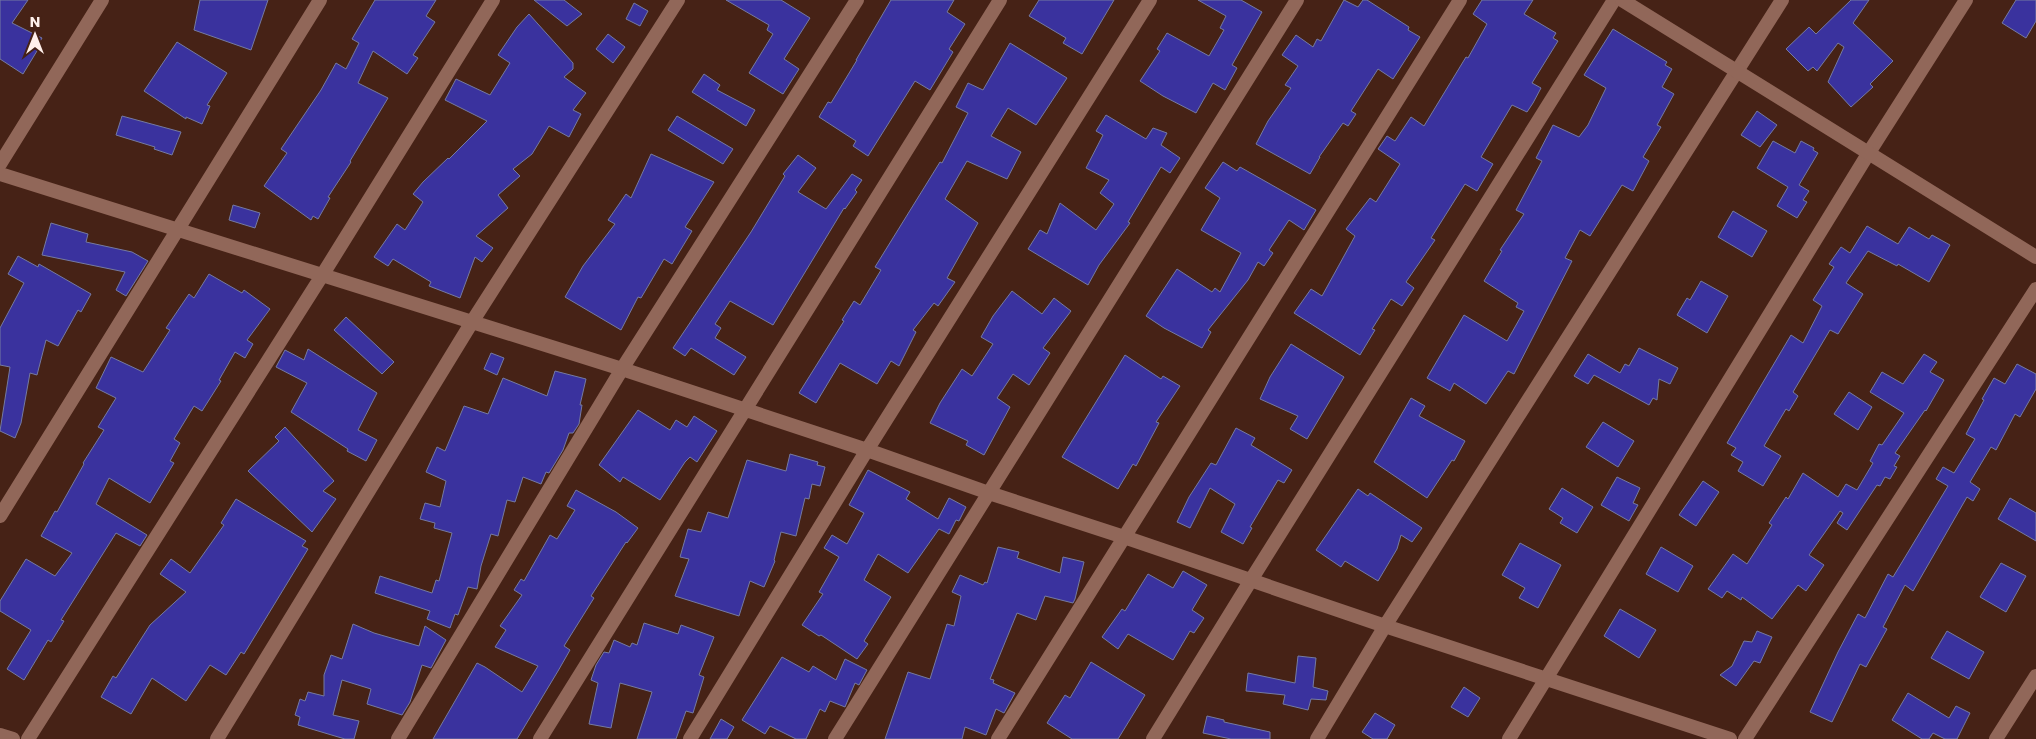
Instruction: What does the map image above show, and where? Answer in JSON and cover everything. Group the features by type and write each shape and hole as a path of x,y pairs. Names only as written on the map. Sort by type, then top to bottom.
{"street":[{"path":"0,164 102,0"},
{"path":"0,516 320,0"},
{"path":"28,739 323,274 493,0"},
{"path":"217,739 472,322 678,0"},
{"path":"398,739 622,369 857,0"},
{"path":"540,739 1000,0"},
{"path":"690,739 866,450 1150,0"},
{"path":"835,739 1297,0"},
{"path":"998,739 1460,0"},
{"path":"1153,739 1614,0"},
{"path":"1622,0 2036,257"},
{"path":"1316,739 1385,626 1782,0"},
{"path":"1509,739 1868,154 1966,0"},
{"path":"0,174 622,369 1385,626 1730,739"},
{"path":"1745,739 2036,289"},
{"path":"1996,739 2036,676"},
{"path":"0,735 13,739"}],"building":[{"path":"0,0 28,0 12,23 42,38 38,45 40,46 23,74 0,59"},
{"path":"200,0 268,0 251,50 194,30"},
{"path":"375,0 436,0 426,16 435,22 413,55 418,58 407,74 373,51 358,83 388,98 351,162 328,197 330,198 318,219 313,216 311,220 264,186 287,153 281,149 321,90 336,63 346,69 359,43 352,39"},
{"path":"534,0 564,0 582,14 567,26"},
{"path":"726,0 781,0 810,18 784,59 799,69 783,94 749,73 773,34 767,30 769,25"},
{"path":"891,0 954,0 947,12 965,24 949,49 953,52 930,90 915,81 868,156 853,146 856,141 819,117 828,102 831,103"},
{"path":"1039,0 1114,0 1082,54 1063,43 1066,38 1029,16"},
{"path":"1198,0 1241,0 1262,12 1232,65 1237,68 1225,90 1213,83 1196,113 1163,96 1140,81 1160,51 1157,49 1167,33 1209,56 1224,30 1220,28 1226,16"},
{"path":"1344,0 1358,7 1363,0 1367,0 1409,27 1408,30 1420,37 1393,79 1378,69 1351,111 1356,114 1348,126 1343,123 1319,157 1310,174 1256,144 1268,121 1291,88 1285,85 1298,66 1282,55 1296,35 1313,47 1317,39 1321,41"},
{"path":"1482,0 1533,0 1524,14 1556,33 1553,38 1558,41 1532,83 1541,88 1533,103 1527,112 1512,105 1481,157 1493,164 1477,191 1465,184 1431,238 1435,240 1406,282 1414,288 1402,306 1391,299 1372,329 1375,330 1360,355 1294,313 1311,289 1322,296 1355,236 1346,229 1370,198 1376,202 1400,164 1378,149 1387,136 1395,141 1411,117 1424,126 1466,57 1468,58 1487,24 1473,14"},
{"path":"1851,0 1869,0 1853,23 1893,61 1870,84 1873,87 1851,107 1828,82 1844,47 1838,43 1817,71 1813,67 1808,71 1786,49 1809,27 1816,34"},
{"path":"2016,0 2036,0 2036,21 2026,38 2002,23"},
{"path":"634,3 648,11 640,26 626,19"},
{"path":"529,14 573,63 573,69 564,77 586,93 573,110 581,114 569,137 549,126 532,154 513,169 520,176 498,195 508,208 476,236 493,248 482,262 475,257 460,298 429,286 431,282 393,259 388,266 374,257 397,224 405,230 423,202 413,194 423,182 487,121 445,100 456,79 490,95 510,63 498,55 517,27"},
{"path":"1613,29 1667,62 1665,65 1672,69 1662,87 1674,94 1657,125 1661,127 1643,157 1649,161 1633,191 1622,185 1590,236 1580,230 1565,258 1572,261 1514,374 1508,371 1486,404 1454,383 1450,391 1427,378 1464,315 1507,341 1524,311 1516,307 1518,303 1484,281 1502,251 1500,250 1524,214 1516,210 1542,161 1536,158 1553,125 1579,137 1588,125 1606,88 1584,75"},
{"path":"608,34 625,47 613,63 596,49"},
{"path":"177,42 227,73 207,105 210,106 202,124 186,117 186,119 144,91"},
{"path":"1010,43 1067,78 1036,125 1008,108 991,136 1021,152 1007,179 967,161 945,199 978,223 947,278 955,282 938,306 934,303 913,330 916,332 899,366 891,361 877,384 840,363 816,403 799,393 844,321 842,320 854,301 860,305 881,270 875,267 940,162 942,163 968,113 956,107 968,83 983,90"},
{"path":"704,74 720,85 717,90 755,110 746,126 692,92"},
{"path":"1757,111 1777,125 1760,147 1741,135"},
{"path":"1106,115 1146,139 1153,128 1167,133 1161,145 1180,158 1170,173 1161,167 1128,222 1130,223 1099,265 1088,285 1028,249 1040,230 1047,234 1060,203 1096,230 1114,204 1100,193 1109,180 1086,168 1103,135 1096,131"},
{"path":"122,116 181,132 172,155 154,149 155,147 116,135"},
{"path":"677,116 733,149 723,164 668,130"},
{"path":"1773,141 1795,153 1801,141 1814,148 1813,150 1818,153 1799,185 1809,191 1803,200 1807,202 1797,218 1777,206 1788,187 1757,168"},
{"path":"651,154 714,182 685,227 692,231 672,264 664,259 641,298 638,297 621,330 565,297 583,266 615,224 608,220 626,194 631,198"},
{"path":"798,155 816,168 798,192 826,209 852,174 862,180 855,190 857,192 844,208 773,325 730,301 715,324 721,328 715,338 746,357 734,375 691,348 685,356 673,348 751,232 785,176 783,174"},
{"path":"1223,162 1237,171 1240,167 1316,210 1304,230 1289,220 1269,250 1273,253 1264,266 1258,262 1248,280 1208,330 1211,332 1202,348 1146,316 1177,269 1212,292 1215,288 1220,292 1241,253 1201,230 1220,198 1205,188"},
{"path":"233,205 260,213 255,228 229,220"},
{"path":"1733,211 1767,231 1752,257 1718,237"},
{"path":"51,223 88,234 86,242 132,252 148,261 126,296 116,290 125,272 42,255"},
{"path":"1867,226 1898,244 1909,227 1929,239 1932,235 1950,245 1929,282 1898,264 1897,266 1868,251 1846,283 1863,294 1838,334 1830,330 1793,392 1798,396 1789,411 1786,409 1764,446 1781,456 1763,486 1738,471 1743,462 1731,455 1736,448 1727,443 1791,335 1803,343 1822,306 1813,300 1834,267 1829,264 1841,247 1850,253"},
{"path":"18,256 38,267 39,264 91,294 81,312 78,310 58,346 46,340 37,375 30,373 21,423 15,438 0,431 10,367 0,365 0,328 24,283 8,274"},
{"path":"209,274 242,293 244,290 270,309 247,340 253,344 245,358 235,352 219,380 221,381 202,411 194,406 174,439 180,443 170,461 174,463 150,503 109,478 96,504 147,535 140,546 116,533 61,620 64,621 51,642 48,640 24,680 7,669 31,630 0,611 0,601 26,559 55,576 72,553 41,536 104,430 98,427 116,398 96,388 111,357 143,372 170,330 166,328 189,294 194,298"},
{"path":"1701,281 1728,296 1707,333 1677,315 1687,298 1690,300"},
{"path":"1012,291 1042,314 1054,298 1071,311 1043,348 1050,353 1029,385 1013,374 997,398 1010,407 984,455 966,445 968,441 930,423 940,403 962,369 972,376 993,344 981,337 993,316"},
{"path":"346,317 394,362 382,374 334,330"},
{"path":"1291,344 1344,377 1307,439 1290,429 1298,416 1260,399 1270,377"},
{"path":"1639,348 1678,368 1670,384 1659,379 1657,400 1653,398 1649,405 1594,375 1588,384 1574,376 1588,354 1620,373 1625,364 1629,366"},
{"path":"308,349 377,393 358,430 377,440 366,461 347,451 348,449 291,412 307,383 276,367 285,350 304,360"},
{"path":"491,353 504,358 497,375 484,369"},
{"path":"1924,354 1937,362 1930,372 1944,380 1926,411 1895,453 1900,456 1894,466 1897,467 1890,479 1885,477 1880,486 1877,485 1847,530 1837,523 1843,513 1840,511 1809,555 1824,565 1806,591 1798,585 1772,619 1742,597 1741,600 1727,591 1722,598 1708,589 1733,554 1747,564 1772,525 1769,523 1786,497 1788,499 1803,473 1838,497 1846,484 1857,490 1873,463 1870,461 1879,444 1882,445 1904,413 1870,392 1882,372 1903,384"},
{"path":"1125,355 1161,379 1163,376 1180,386 1156,422 1159,423 1136,466 1133,464 1118,489 1062,457"},
{"path":"2017,364 2036,374 2036,389 2020,417 2015,414 1996,450 1991,447 1970,482 1980,489 1973,501 1967,497 1913,591 1905,585 1883,627 1887,629 1866,667 1860,664 1832,722 1810,712 1858,614 1865,618 1888,574 1893,577 1948,486 1936,479 1943,467 1954,473 1975,439 1966,434 1994,378 2005,384"},
{"path":"555,371 586,379 580,405 582,405 579,424 573,433 569,433 563,450 549,473 546,472 541,484 523,477 515,502 507,500 498,536 491,534 481,566 477,589 468,587 458,615 455,614 450,628 427,619 430,611 375,593 380,576 432,593 436,580 439,581 452,533 434,528 435,523 420,519 425,503 440,507 446,481 426,472 437,447 445,451 464,406 488,414 503,378 547,396"},
{"path":"1849,392 1872,407 1858,430 1834,414"},
{"path":"1411,398 1425,406 1419,416 1465,441 1454,461 1452,460 1427,498 1374,462"},
{"path":"638,410 670,430 676,420 687,427 694,416 717,431 697,462 690,457 685,462 660,500 623,477 620,482 599,465"},
{"path":"1603,422 1634,441 1618,467 1586,447"},
{"path":"285,427 334,481 323,491 336,499 312,532 248,471 279,441 275,437"},
{"path":"1236,428 1255,438 1251,445 1292,470 1284,483 1278,480 1250,527 1252,528 1243,544 1221,532 1235,504 1210,488 1190,528 1177,522 1189,497 1211,463 1216,465"},
{"path":"790,454 818,462 817,465 825,467 820,486 812,484 809,499 805,498 796,536 781,532 775,561 764,587 750,581 739,616 675,596 689,559 680,557 688,529 701,532 708,512 728,518 747,460 786,471"},
{"path":"868,470 910,492 906,499 938,519 949,498 966,507 959,521 956,520 949,534 939,529 908,573 878,554 864,580 891,597 864,641 868,644 857,659 802,625 823,594 819,592 839,557 824,548 832,535 847,544 864,513 849,505"},
{"path":"1617,477 1640,488 1633,503 1638,505 1629,521 1601,505"},
{"path":"1703,481 1719,492 1696,526 1679,515"},
{"path":"1562,488 1593,507 1577,533 1560,523 1563,518 1549,509"},
{"path":"1358,489 1368,496 1370,493 1422,528 1412,542 1401,535 1397,549 1378,581 1345,561 1341,567 1316,550"},
{"path":"576,490 616,512 638,528 626,542 591,596 594,598 564,646 570,650 558,671 517,739 433,739 477,663 522,692 538,666 495,647 506,630 500,626 522,595 514,590 521,579 524,581 550,535 557,539 575,510 567,506"},
{"path":"2010,498 2036,513 2036,541 1998,519"},
{"path":"236,499 306,541 302,546 308,549 244,654 241,652 226,675 210,665 186,701 152,678 131,714 101,697 113,676 116,678 150,625 186,592 160,574 171,559 190,573 224,525 221,523"},
{"path":"1520,543 1561,565 1538,608 1519,598 1525,588 1502,575"},
{"path":"998,547 1019,552 1017,558 1060,573 1063,557 1084,562 1073,603 1045,596 1036,620 1017,613 990,679 994,680 993,683 1015,693 1004,713 996,709 986,735 965,727 962,739 885,739 908,672 930,679 947,624 954,626 961,596 952,592 960,575 983,585 985,582 987,583"},
{"path":"1661,547 1693,566 1678,592 1646,574"},
{"path":"2001,563 2026,576 2006,612 1980,597"},
{"path":"1183,571 1207,585 1192,610 1204,618 1194,633 1190,631 1173,660 1128,634 1118,649 1102,637 1122,609 1125,611 1148,574 1173,588"},
{"path":"1620,609 1656,630 1639,658 1604,636"},
{"path":"644,623 678,634 681,625 714,637 699,675 704,677 693,713 686,711 676,739 637,739 652,692 620,683 611,728 589,724 598,683 591,680 596,665 604,652 609,653 614,640 630,647 632,643 637,645"},
{"path":"353,624 374,633 419,646 425,626 446,640 431,668 422,665 410,702 402,715 367,704 371,689 342,680 333,715 359,721 354,739 345,739 298,725 300,717 295,715 300,699 305,701 308,692 324,696 324,675 331,655 342,659"},
{"path":"1757,631 1772,637 1760,663 1754,661 1736,686 1720,675 1732,666 1744,641 1752,642"},
{"path":"1947,631 1984,652 1969,679 1931,658"},
{"path":"1298,656 1316,658 1313,687 1328,691 1326,700 1311,699 1308,710 1283,704 1285,695 1246,691 1248,673 1295,683"},
{"path":"782,657 809,672 813,666 836,680 845,659 867,670 859,685 855,683 845,707 830,701 825,712 820,709 806,739 796,739 770,726 765,734 742,720"},
{"path":"1091,662 1145,695 1118,739 1072,739 1047,723 1065,695 1070,698"},
{"path":"1464,687 1480,698 1468,717 1451,707"},
{"path":"1908,693 1949,718 1956,706 1970,713 1957,739 1945,739 1933,733 1929,739 1922,739 1892,720"},
{"path":"1375,713 1395,725 1387,739 1373,739 1362,732"},
{"path":"1207,716 1224,720 1224,722 1270,732 1270,739 1231,739 1203,733"},
{"path":"721,719 734,727 727,739 710,739"}]}
